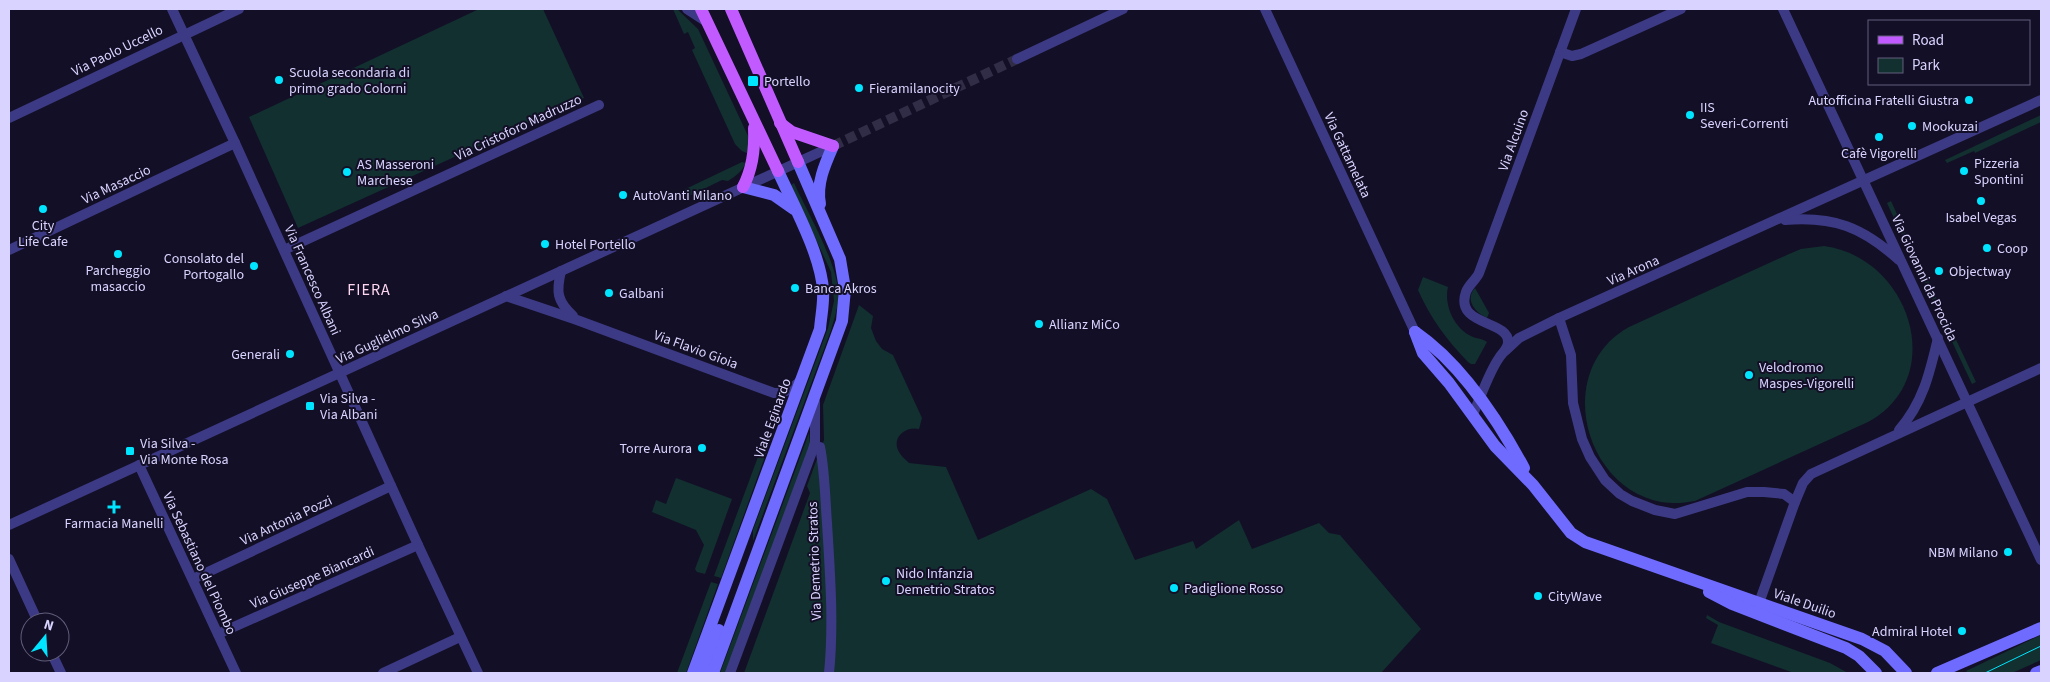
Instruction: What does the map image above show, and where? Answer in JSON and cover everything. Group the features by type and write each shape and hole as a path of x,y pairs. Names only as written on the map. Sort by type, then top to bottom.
{"main road":[{"path":"701,9 778,172"},
{"path":"713,673 842,321 845,289 840,259 824,219 731,9"},
{"path":"754,123 754,153 744,187 774,195 796,210"},
{"path":"780,123 792,132 833,146 824,166 820,188 819,200 824,219"},
{"name":"Viale Eginardo","path":"694,673 820,329 824,291 818,264 778,172"},
{"name":"Viale Duilio","path":"1415,332 1430,342 1460,374 1480,400 1507,436 1533,486"},
{"name":"Viale Duilio","path":"1415,332 1423,352 1473,414 1495,446 1533,486 1571,533 1585,542 1874,644 1898,663 1906,673"},
{"path":"703,673 741,568 751,517"},
{"name":"Viale Duilio","path":"1684,577 1732,604 1846,648 1859,656 1876,673"},
{"path":"1937,673 2041,628"},
{"path":"2036,673 2041,671"}],"street":[{"name":"Via Francesco Albani","path":"172,9 478,673"},
{"name":"Via Paolo Uccello","path":"9,118 239,9"},
{"path":"687,9 707,22"},
{"path":"1017,59 1123,9"},
{"name":"Via Gattamelata","path":"1265,9 1415,332"},
{"name":"Via Alcuino","path":"1505,351 1508,342 1505,333 1474,317 1468,311 1465,295 1481,267 1576,9"},
{"path":"1560,52 1572,56 1581,54 1681,9"},
{"name":"Via Giovanni da Procida","path":"1783,9 2041,560"},
{"name":"Via Arona","path":"1505,351 1520,338 1560,318 1864,182 2041,100"},
{"name":"Via Cristoforo Madruzzo","path":"284,250 599,105"},
{"name":"Via Masaccio","path":"9,250 235,143"},
{"name":"Via Guglielmo Silva","path":"9,525 833,146"},
{"name":"Via Arona","path":"1776,221 1808,218 1852,228 1877,241 1903,264"},
{"name":"Via Flavio Gioia","path":"562,271 558,283 558,295 564,308 578,320"},
{"name":"Via Flavio Gioia","path":"506,296 578,320 774,393 783,393 791,390 802,378"},
{"path":"1560,318 1571,355 1575,420 1590,457 1605,480 1620,494 1655,510 1675,514 1748,492 1784,494 1795,502"},
{"path":"1896,434 1915,410 1923,394 1938,338"},
{"path":"1473,414 1498,360 1505,351"},
{"path":"1759,603 1795,502 1803,483 1811,474 2041,368"},
{"path":"730,673 813,449 815,442 815,394"},
{"name":"Via Demetrio Stratos","path":"820,447 825,476 829,562 831,654 829,673"},
{"name":"Via Sebastiano del Piombo","path":"139,465 236,673"},
{"name":"Via Antonia Pozzi","path":"193,579 391,486"},
{"name":"Via Giuseppe Biancardi","path":"218,634 418,545"},
{"path":"9,559 33,612"},
{"path":"383,673 460,637"}],"green space":[{"name":"AS Masseroni Marchese","path":"479,9 543,9 584,98 298,228 249,117"},
{"path":"673,9 677,9 698,29 749,138 749,154 742,151 735,144 692,50 695,48 688,32 684,34"},
{"path":"2041,115 2041,122 1975,153 1974,151 1947,163 1945,160"},
{"path":"742,162 746,163 743,168 728,181 722,180 679,201 675,194"},
{"path":"794,183 833,266 838,301 831,330 753,541 753,530 828,328 834,301 831,272 791,185"},
{"path":"1891,201 1922,269 1918,271 1887,203"},
{"name":"Velodromo Maspes-Vigorelli","path":"1824,246 1854,255 1878,272 1897,295 1909,321 1913,349 1908,377 1893,402 1868,422 1695,501 1661,502 1634,492 1612,475 1597,452 1587,425 1585,397 1591,370 1605,346 1629,327 1801,249"},
{"path":"1423,277 1448,287 1447,300 1451,314 1458,326 1469,335 1487,342 1475,364 1468,362 1453,345 1428,310 1418,290"},
{"path":"1927,278 1976,382 1972,384 1923,280"},
{"path":"1475,288 1489,313 1487,318 1475,309 1471,301"},
{"path":"859,305 873,316 871,328 876,341 882,349 893,355 922,418 919,429 910,429 899,436 897,445 899,452 909,463 946,467 978,540 1091,489 1107,499 1135,560 1193,541 1196,549 1239,520 1252,549 1319,523 1329,533 1340,535 1421,629 1381,673 744,673 810,493 807,486 824,440 823,405"},
{"path":"809,433 810,444 726,673 720,673"},
{"path":"766,435 772,437 721,578 714,576"},
{"path":"676,478 732,499 705,574 697,572 695,569 704,545 696,530 652,512 656,500 666,504"},
{"path":"711,582 718,584 686,673 677,673"},
{"path":"1707,615 1719,622 1830,663 1848,673 1794,673 1711,643 1718,625 1706,618"},
{"path":"2041,635 2041,660 2012,673 1968,673 1966,671"}],"tunnel":[{"path":"833,146 1017,59"}],"tram line":[{"path":"1985,673 2041,646"}],"place":[{"name":"Scuola secondaria di primo grado Colorni","path":"279,80"},
{"name":"Portello","path":"753,81"},
{"name":"Fieramilanocity","path":"859,88"},
{"name":"Autofficina Fratelli Giustra","path":"1969,100"},
{"name":"IIS Severi-Correnti","path":"1690,115"},
{"name":"Mookuzai","path":"1912,126"},
{"name":"Cafè Vigorelli","path":"1879,137"},
{"name":"Pizzeria Spontini","path":"1964,171"},
{"name":"AS Masseroni Marchese","path":"347,172"},
{"name":"AutoVanti Milano","path":"623,195"},
{"name":"Isabel Vegas","path":"1981,201"},
{"name":"City Life Cafe","path":"43,209"},
{"name":"Hotel Portello","path":"545,244"},
{"name":"Coop","path":"1987,248"},
{"name":"Parcheggio masaccio","path":"118,254"},
{"name":"Consolato del Portogallo","path":"254,266"},
{"name":"Objectway","path":"1939,271"},
{"name":"Banca Akros","path":"795,288"},
{"name":"Galbani","path":"609,293"},
{"name":"Allianz MiCo","path":"1039,324"},
{"name":"Generali","path":"290,354"},
{"name":"Velodromo Maspes-Vigorelli","path":"1749,375"},
{"name":"Via Silva - Via Albani","path":"310,406"},
{"name":"Torre Aurora","path":"702,448"},
{"name":"Via Silva - Via Monte Rosa","path":"130,451"},
{"name":"Farmacia Manelli","path":"114,507"},
{"name":"NBM Milano","path":"2008,552"},
{"name":"Nido Infanzia Demetrio Stratos","path":"886,581"},
{"name":"Padiglione Rosso","path":"1174,588"},
{"name":"CityWave","path":"1538,596"},
{"name":"Admiral Hotel","path":"1962,631"}],"district":[{"name":"FIERA","path":"369,289"}]}
